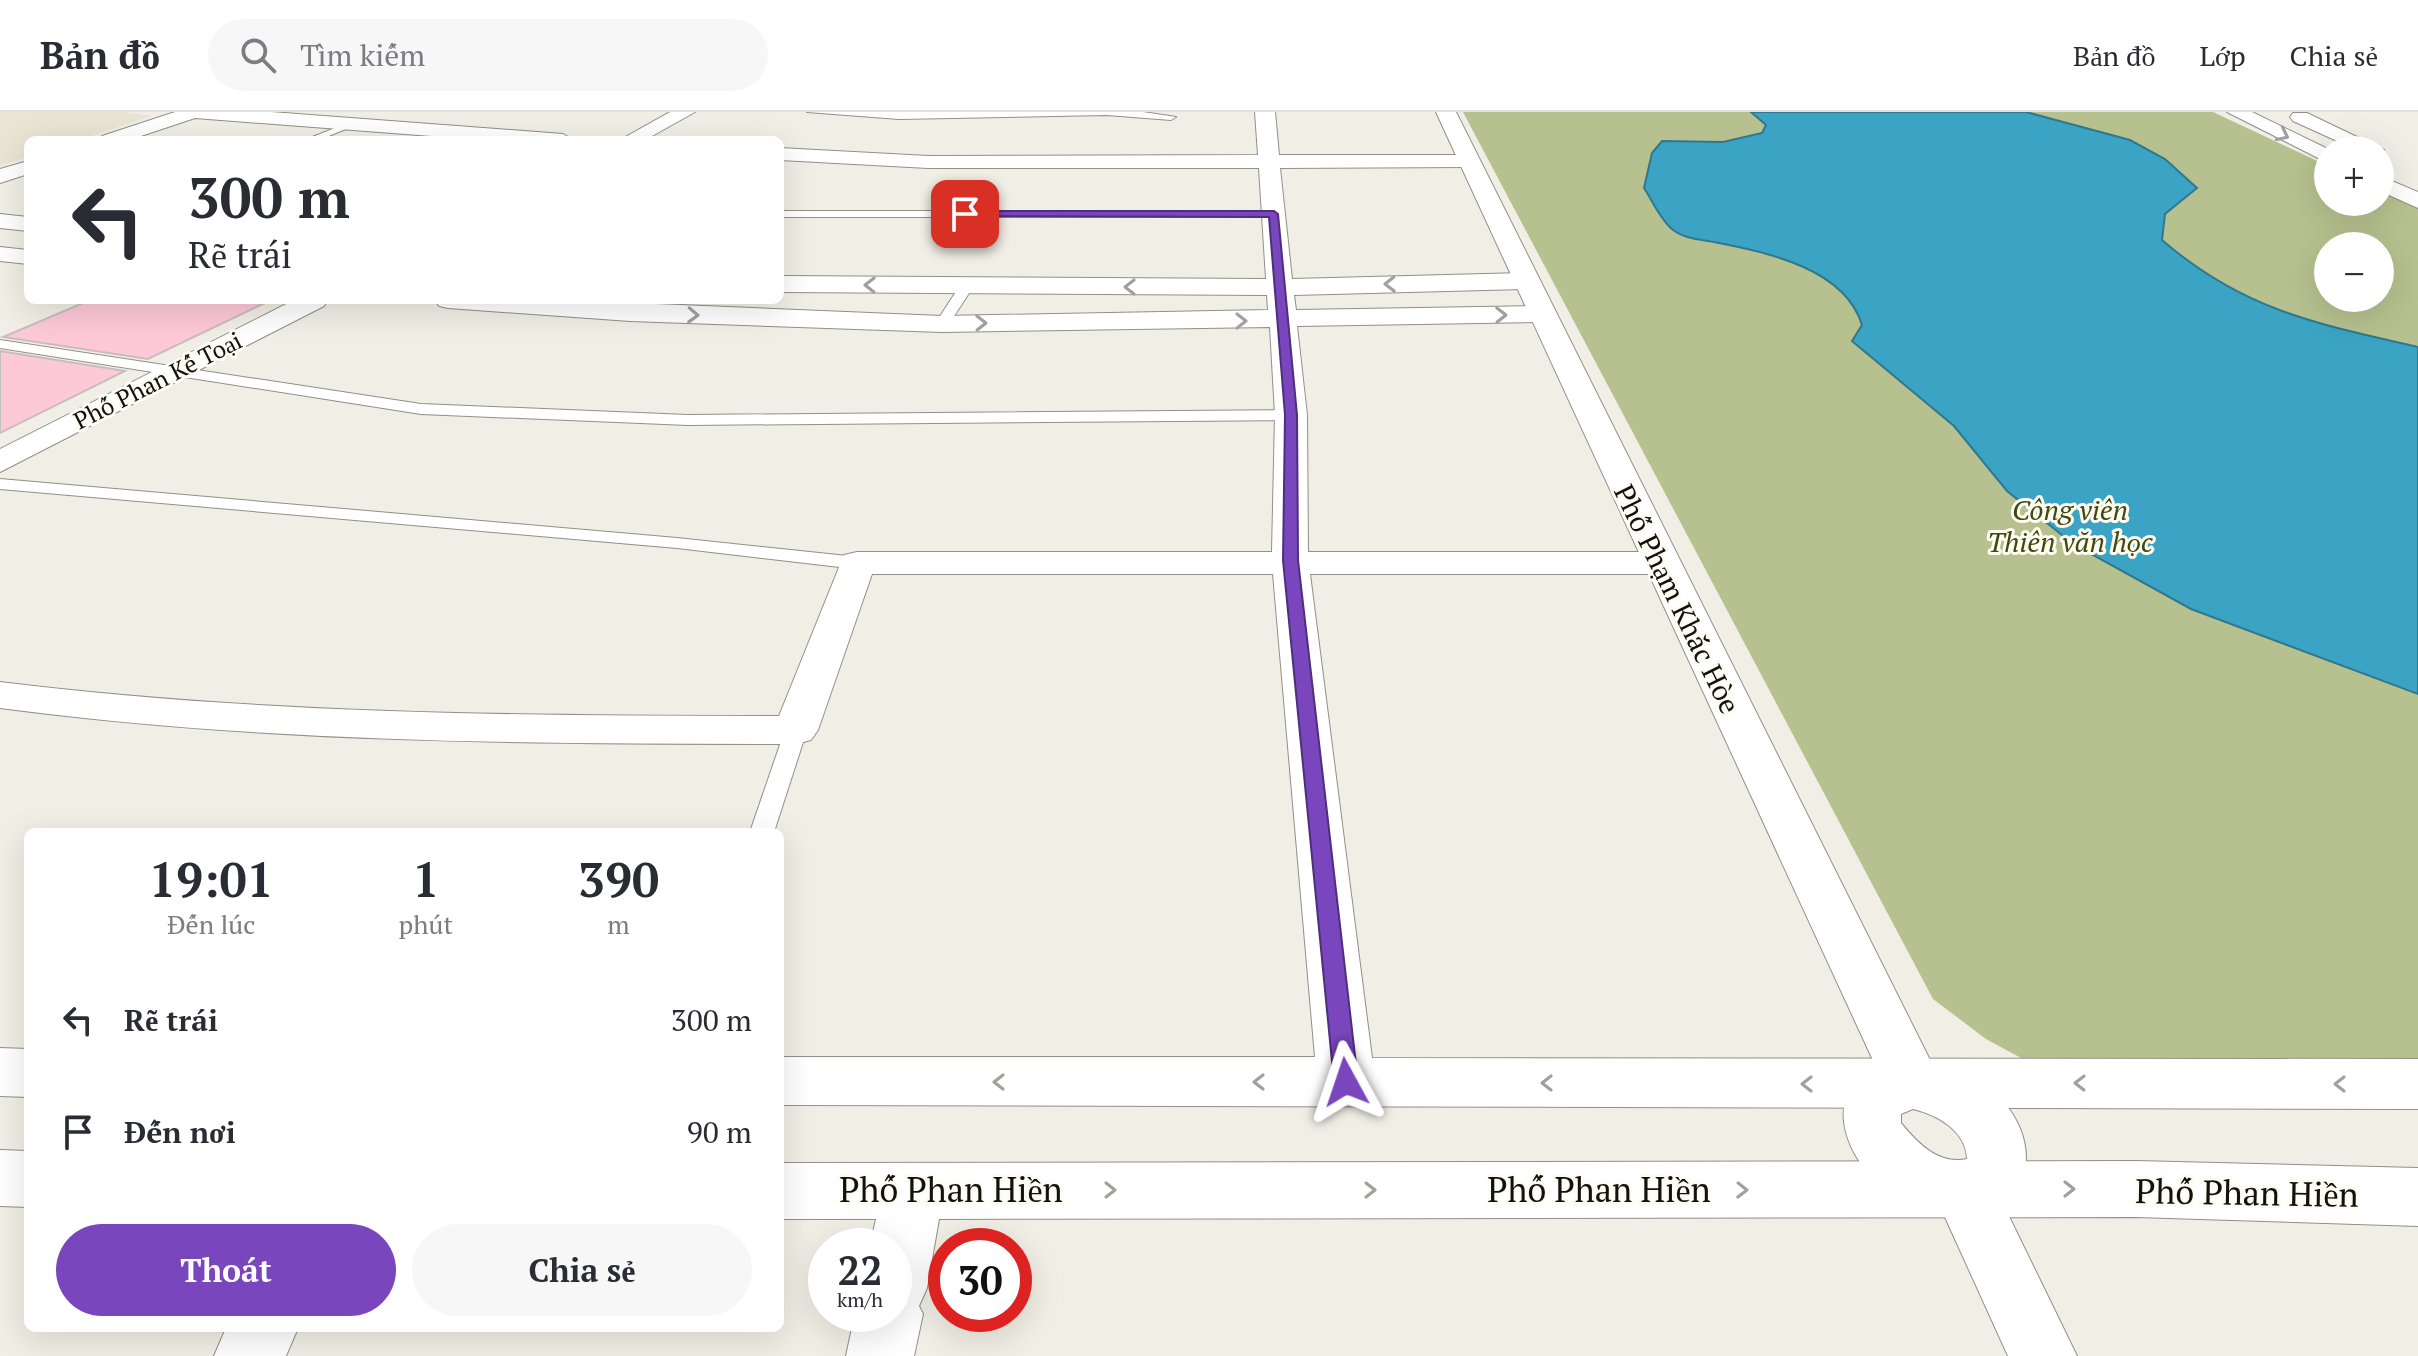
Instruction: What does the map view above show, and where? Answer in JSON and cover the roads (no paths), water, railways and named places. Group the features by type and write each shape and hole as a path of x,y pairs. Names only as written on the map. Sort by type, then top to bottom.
{"street":[{"path":"121,136 194,112 510,136"},
{"path":"638,136 685,112"},
{"path":"1265,112 1291,415 1290,560 1346,1082"},
{"name":"Phố Phạm Khắc Hòe","path":"1446,112 1532,297 1913,1084"},
{"path":"2237,112 2314,150"},
{"path":"2290,112 2343,136"},
{"path":"784,154 928,162 1469,161"},
{"path":"0,176 24,168"},
{"path":"2394,190 2418,201"},
{"path":"0,221 24,224"},
{"path":"0,254 24,257"},
{"path":"784,284 966,287 1281,304 1532,297"},
{"path":"504,304 630,313 942,324 1281,304 1532,297"},
{"name":"Phố Phan Kế Toại","path":"0,462 307,304"},
{"path":"0,695 278,724 468,730 796,730 857,563 1290,560 1660,563"},
{"path":"0,1072 24,1073"},
{"path":"784,1081 2418,1084"},
{"path":"1913,1084 1933,1088 1974,1110 1989,1126 1998,1144 2000,1161 1993,1176 1981,1185 1963,1189 1920,1179 1884,1152 1870,1118 1873,1104 1882,1093 1895,1086 1913,1084"},
{"path":"0,1178 24,1179"},
{"path":"1963,1189 2043,1356"},
{"name":"Phố Phan Hiền","path":"784,1191 1963,1189 2170,1190 2418,1197"},
{"path":"906,1228 913,1190"},
{"path":"248,1356 262,1332"},
{"path":"880,1356 885,1332"}],"lane":[{"path":"812,112 899,116 1104,113 1171,117"},
{"path":"321,136 353,124"},
{"path":"784,214 1274,214"},
{"path":"942,324 966,287"},
{"path":"0,344 181,369 421,409 688,420 1291,415"},
{"path":"0,484 677,543 857,563"},
{"path":"763,828 796,730"}],"water":[{"path":"1751,112 2026,112 2130,140 2165,159 2197,188 2165,214 2162,240 2192,264 2252,299 2282,311 2418,347 2418,694 2191,609 2073,544 2007,491 1954,426 1852,341 1862,325 1853,306 1840,290 1822,277 1782,259 1688,237 1672,229 1644,188 1652,153 1662,141 1723,142 1762,133 1766,125"}],"park label":[{"name":"Công viên Thiên văn học","path":"2070,526"}]}
